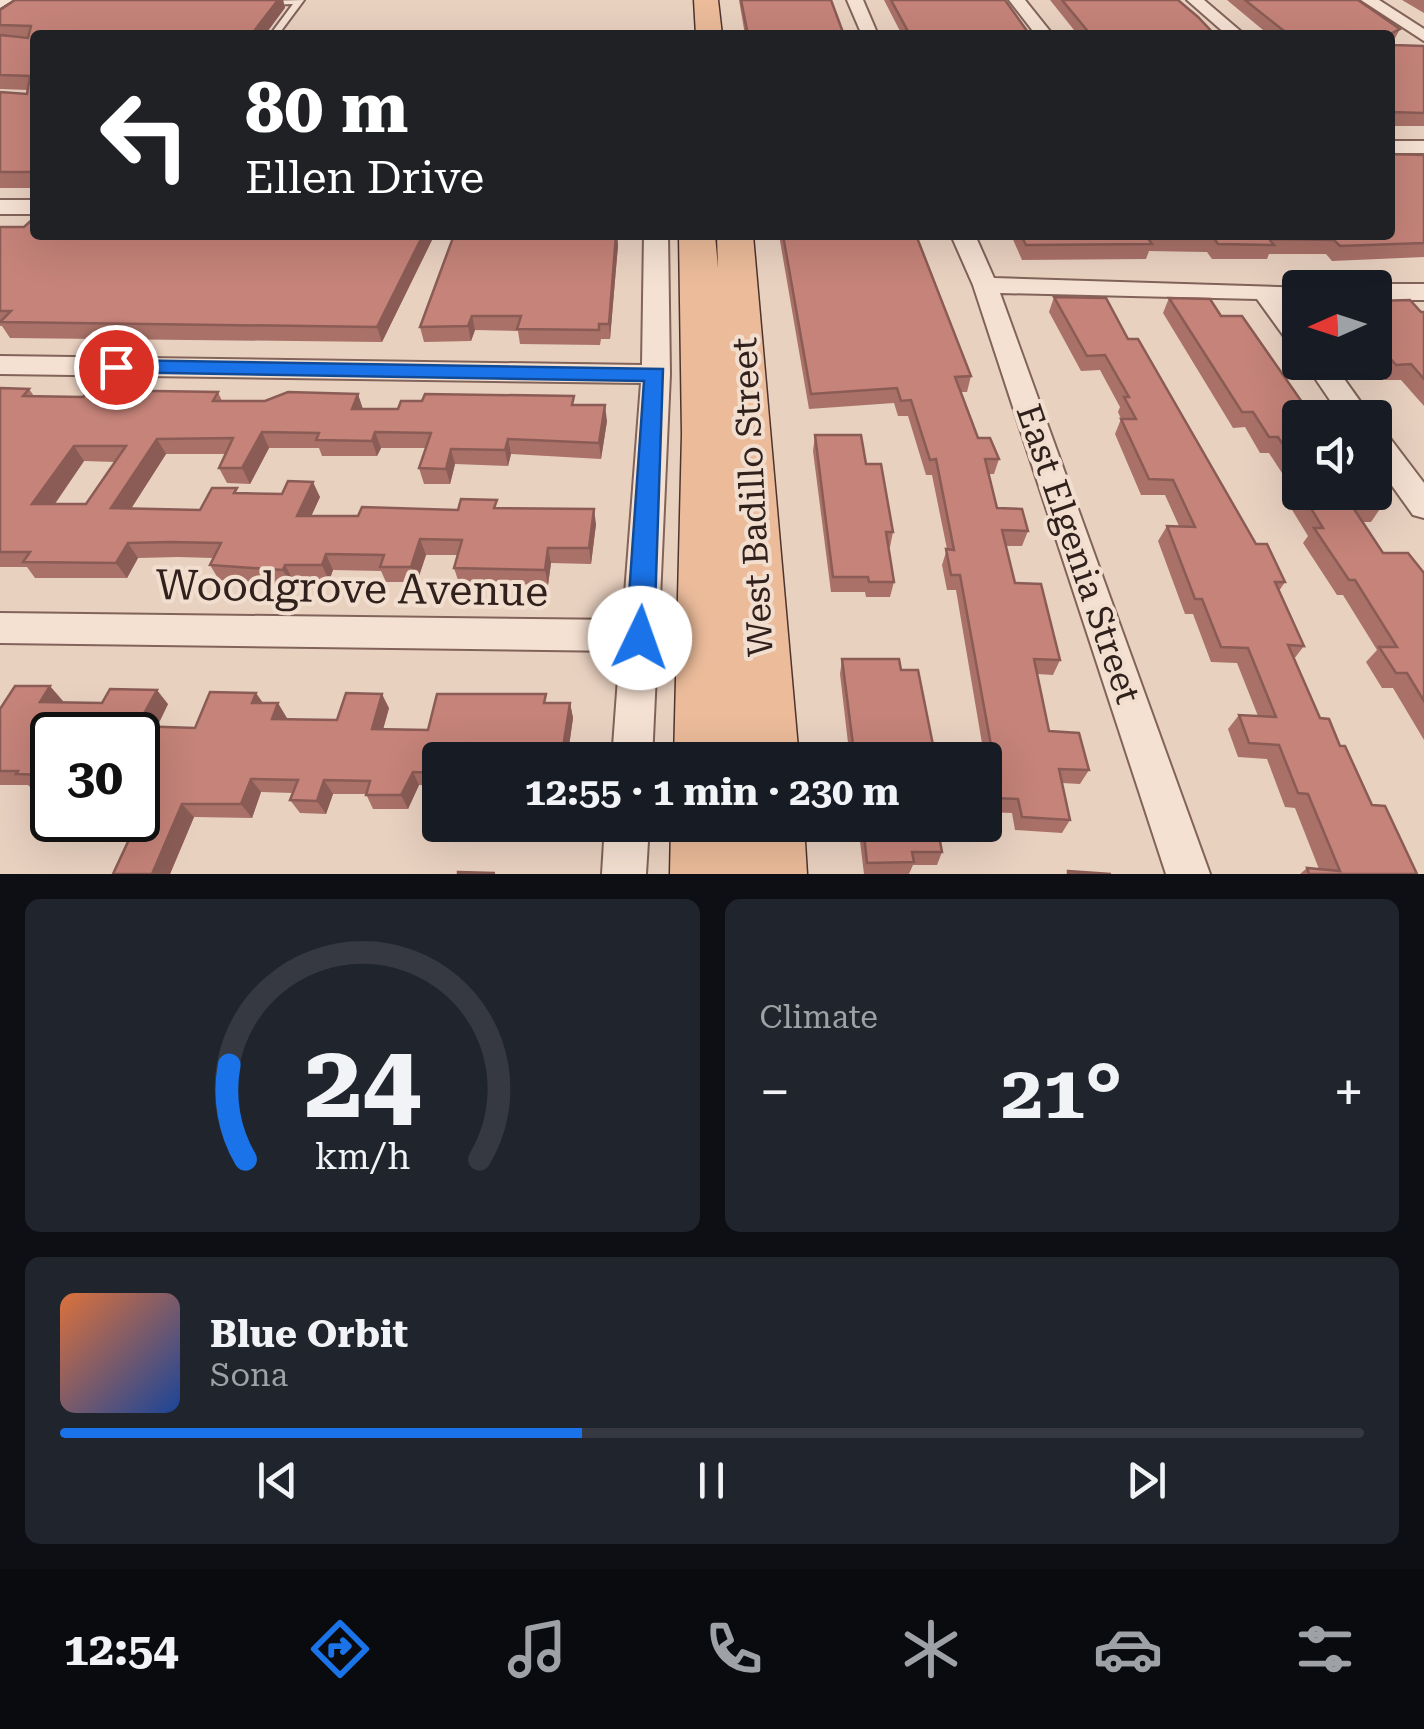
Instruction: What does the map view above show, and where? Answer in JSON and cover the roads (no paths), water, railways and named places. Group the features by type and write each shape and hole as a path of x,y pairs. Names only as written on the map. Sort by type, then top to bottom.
{"main road":[{"path":"684,0 685,30"},
{"path":"706,0 709,30"},
{"name":"West Badillo Street","path":"696,240 706,434 734,637 762,742"},
{"name":"West Badillo Street","path":"710,742 734,637 735,240"},
{"path":"705,874 706,842"},
{"path":"771,842 772,874"}],"street":[{"path":"855,0 868,30"},
{"path":"1016,0 1042,30"},
{"path":"1195,0 1231,30"},
{"path":"1369,0 1424,36"},
{"path":"1395,147 1424,147"},
{"path":"0,207 30,207"},
{"path":"633,742 656,374 656,240"},
{"name":"East Elgenia Street","path":"965,240 1188,874"},
{"path":"984,285 1282,293"},
{"path":"1265,293 1282,316"},
{"path":"0,365 656,374"},
{"path":"1392,463 1424,506"},
{"name":"Woodgrove Avenue","path":"0,628 734,637"},
{"path":"624,874 626,842"}],"lane":[{"path":"262,3 299,1"},
{"path":"278,30 299,1"}]}
